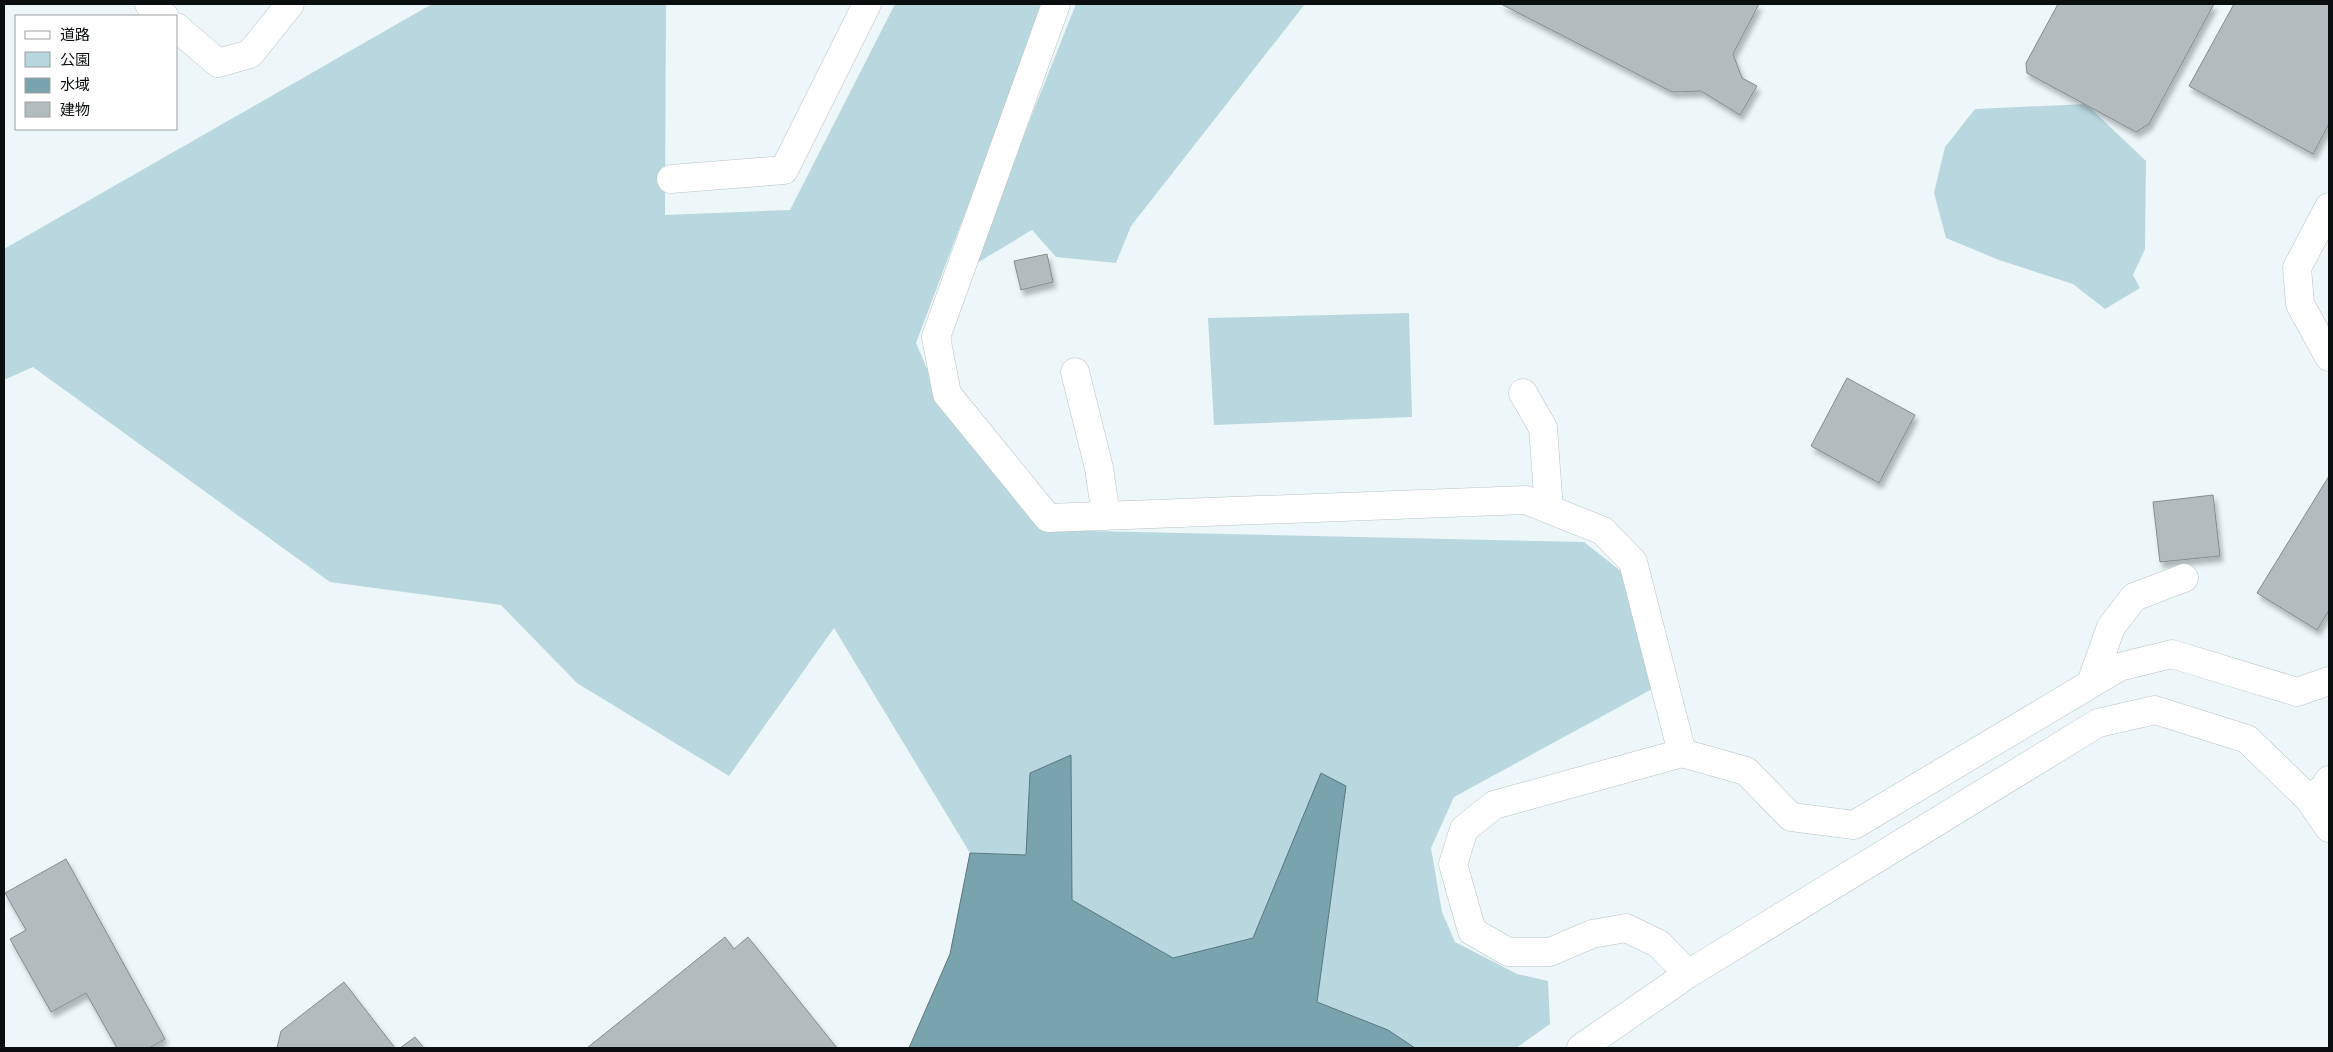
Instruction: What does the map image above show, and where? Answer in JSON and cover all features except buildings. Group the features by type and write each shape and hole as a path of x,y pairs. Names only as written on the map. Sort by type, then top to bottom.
{"street":[{"path":"149,4 163,15"},
{"path":"178,29 218,63 250,54 290,4"},
{"path":"671,179 784,170 867,4"},
{"path":"1056,4 936,337 947,394 1048,518 1526,500 1603,531 1633,562 1682,753"},
{"path":"2329,207 2297,268 2300,304 2329,357"},
{"path":"1075,372 1099,468 1106,516"},
{"path":"1523,393 1543,428 1549,509"},
{"path":"2091,683 2111,627 2134,597 2184,578"},
{"path":"1688,974 1659,944 1626,928 1592,934 1550,952 1508,952 1472,931 1453,864 1464,829 1494,805 1682,753 1746,771 1791,817 1854,824 2119,667 2172,654 2297,692 2329,681"},
{"path":"1581,1048 1688,974 2098,723 2155,710 2247,739 2309,799 2329,828"},
{"path":"2309,799 2324,788 2329,780"}],"green space":[{"path":"432,4 666,4 665,215 790,210 895,4 1044,4 916,343 947,415 1047,530 1584,542 1622,572 1654,688 1454,797 1431,848 1442,912 1455,942 1517,974 1548,981 1550,1024 1516,1048 1415,1048 1388,1030 1317,1002 1346,786 1322,773 1253,938 1173,958 1072,900 1071,755 1030,773 1027,855 970,853 834,628 729,776 577,683 501,605 330,582 33,367 4,380 4,249"},
{"path":"1076,4 1305,4 1131,226 1116,263 1056,257 1032,230 977,263 998,200"},
{"path":"2086,104 2146,161 2145,249 2133,275 2140,288 2105,309 2073,284 1999,260 1946,238 1934,193 1945,147 1975,109"},
{"path":"1409,313 1412,417 1214,425 1208,318"}],"water":[{"path":"1071,755 1072,900 1173,958 1253,938 1321,773 1346,786 1317,1002 1388,1030 1415,1048 909,1048 950,954 970,853 1026,855 1030,773"}]}
